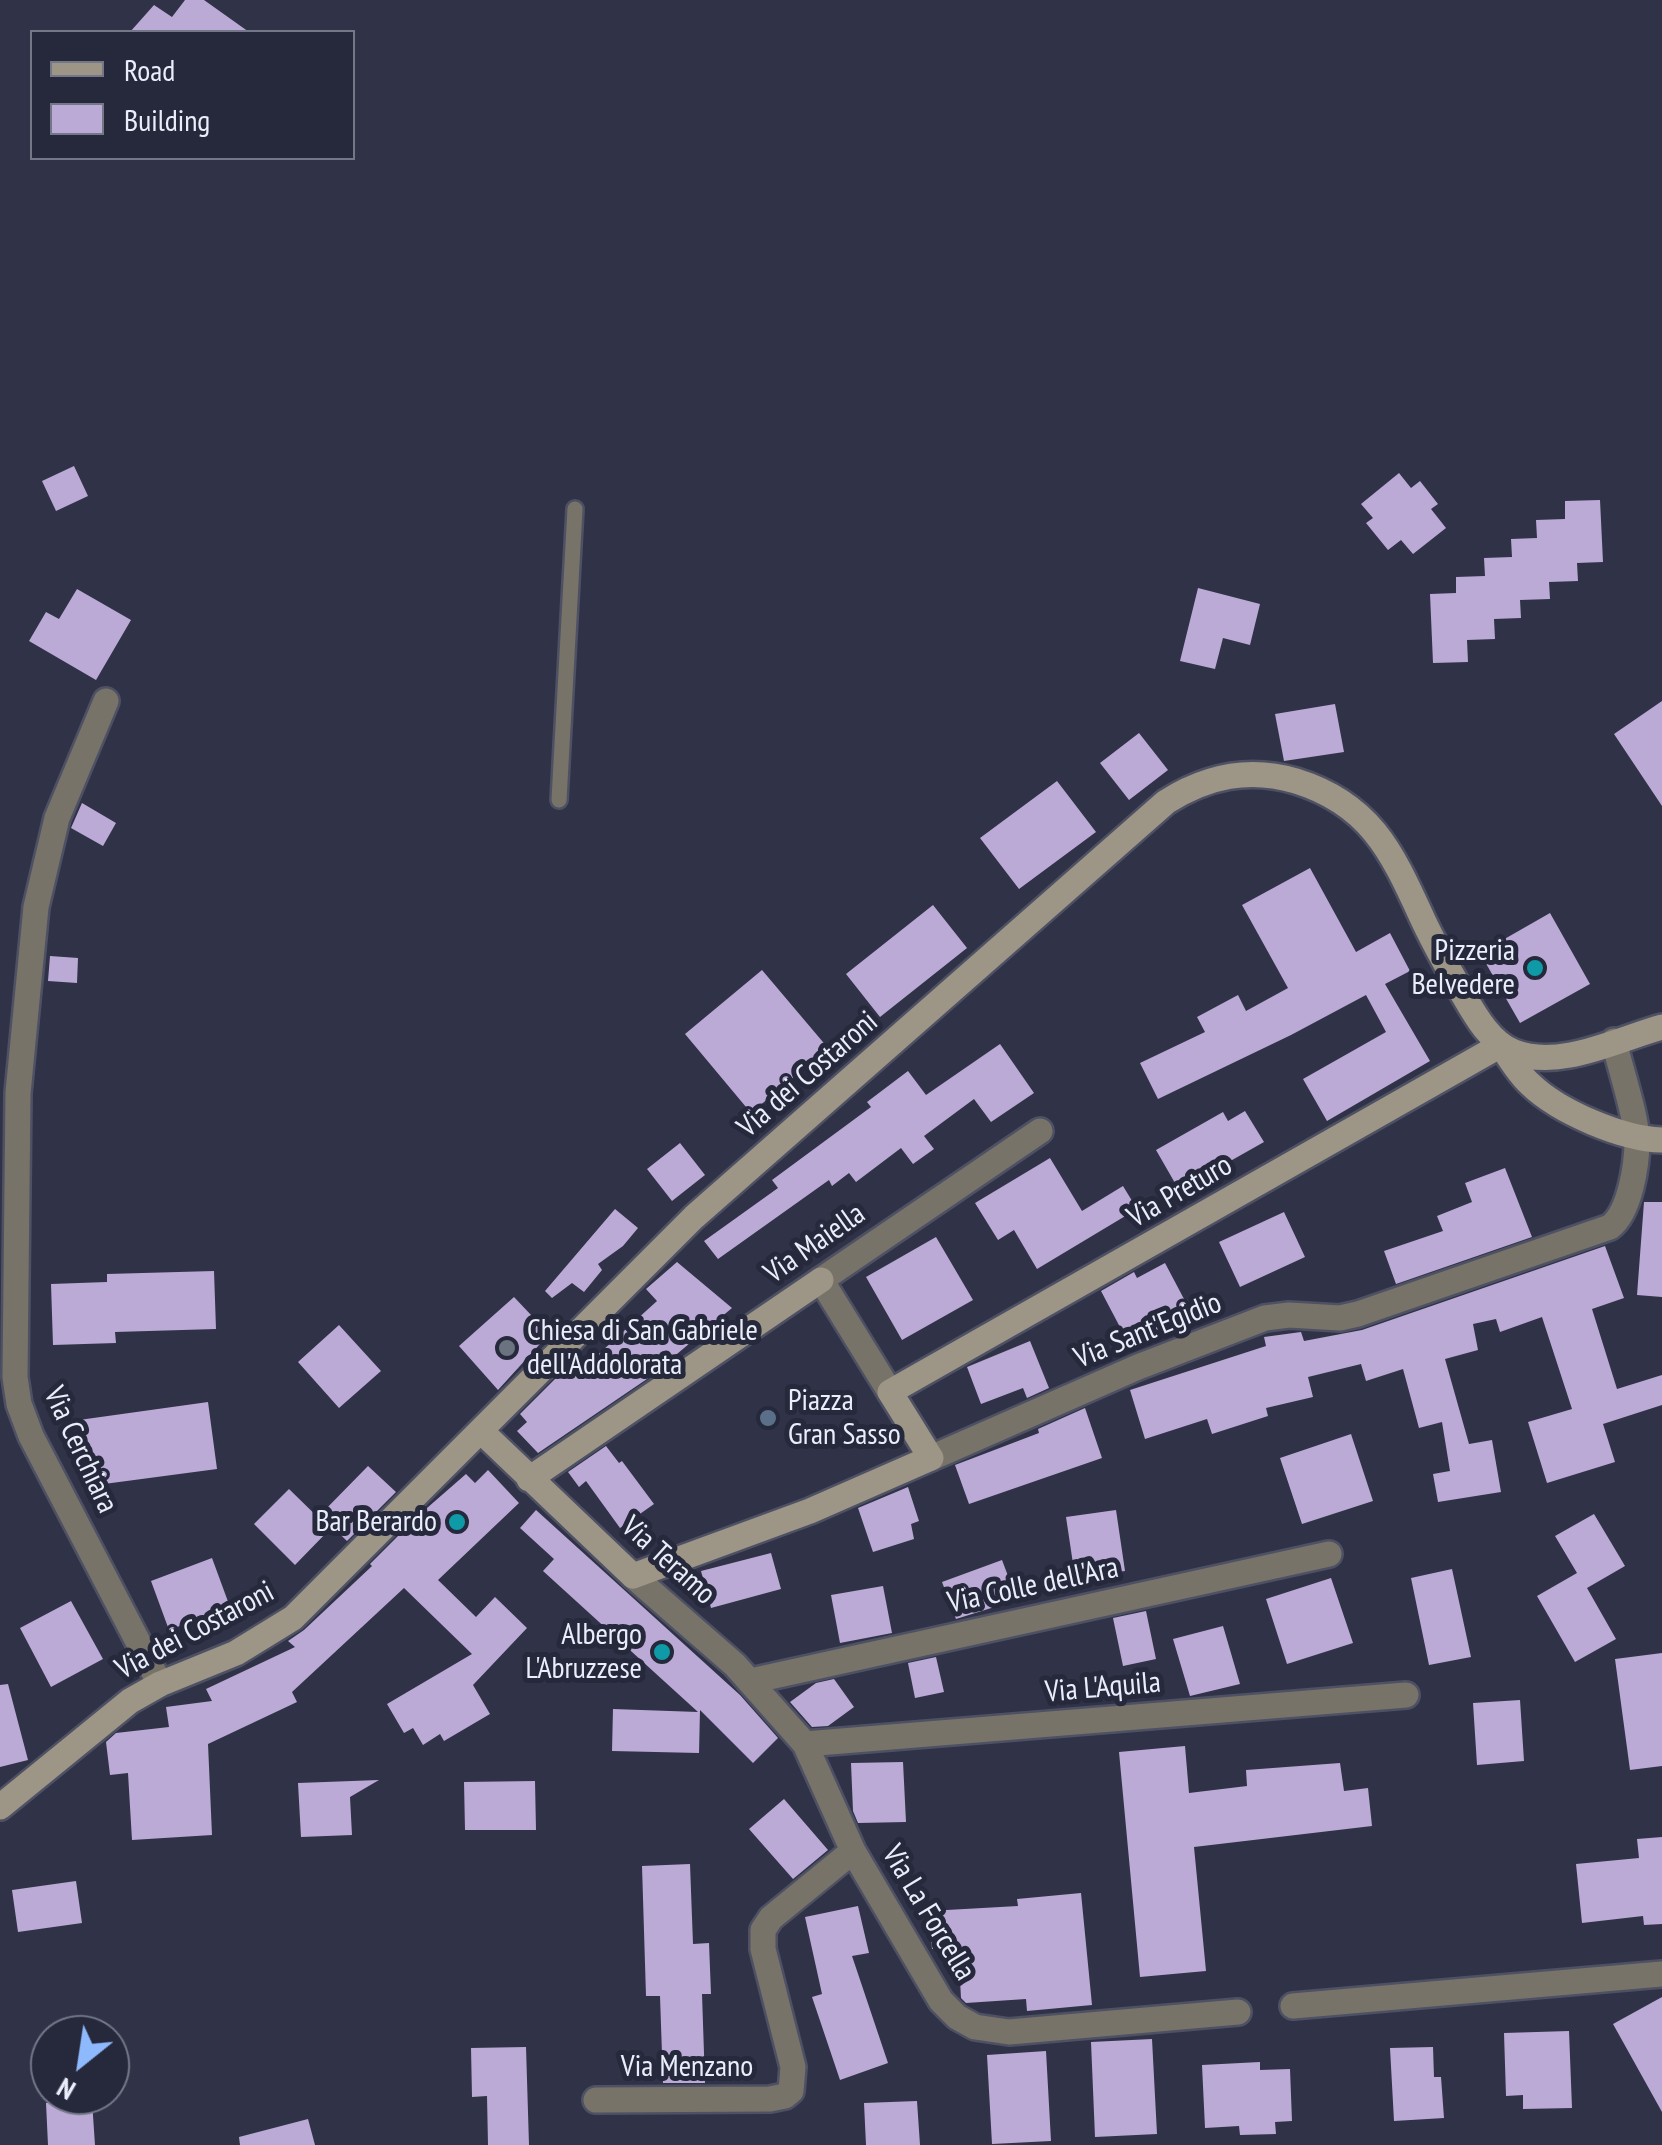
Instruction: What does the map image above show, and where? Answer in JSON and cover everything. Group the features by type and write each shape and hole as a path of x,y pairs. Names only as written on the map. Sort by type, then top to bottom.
{"street":[{"name":"Via Cerchiara","path":"106,700 57,818 36,907 18,1093 15,1377 19,1404 31,1436 160,1684"},
{"name":"Via dei Costaroni","path":"0,1807 47,1772 100,1723 160,1684 236,1653 293,1618 694,1217 1166,802 1193,786 1243,774 1284,778 1319,790 1359,814 1392,853 1472,1010 1501,1046"},
{"path":"1501,1046 1523,1055 1551,1057 1662,1027"},
{"path":"1614,1041 1649,1139"},
{"path":"1501,1046 1518,1072 1562,1107 1649,1139"},
{"name":"Via Preturo","path":"890,1392 1501,1046"},
{"name":"Via Maiella","path":"529,1479 1040,1132"},
{"name":"Via Sant'Egidio","path":"633,1576 810,1511 1138,1367 1265,1318 1340,1318 1358,1314 1604,1230 1618,1220 1626,1206 1649,1139"},
{"path":"821,1280 931,1458"},
{"name":"Via Teramo","path":"482,1432 633,1576 750,1680 804,1744"},
{"name":"Via Colle dell'Ara","path":"750,1680 1329,1554"},
{"name":"Via L'Aquila","path":"804,1744 1406,1696"},
{"name":"Via La Forcella","path":"804,1744 854,1851 937,1996 951,2012 974,2026 998,2032 1238,2012"},
{"name":"Via Menzano","path":"596,2100 785,2096 790,2091 793,2068 763,1948 763,1930 771,1918 854,1851"},
{"path":"1293,2006 1662,1974"}],"lane":[{"path":"559,800 575,508"}],"building":[{"path":"185,0 204,0 246,30 132,30 154,5 172,17"},
{"path":"74,466 88,496 56,511 42,481"},
{"path":"1399,473 1411,488 1420,481 1438,504 1431,509 1446,528 1413,554 1401,540 1388,550 1366,523 1373,518 1361,504"},
{"path":"1600,500 1603,562 1577,563 1578,581 1549,582 1550,599 1520,600 1521,618 1494,619 1495,639 1467,640 1468,662 1433,663 1430,594 1456,593 1456,577 1485,576 1484,558 1512,557 1511,539 1537,538 1536,520 1565,519 1565,501"},
{"path":"1198,588 1260,604 1250,645 1223,638 1215,669 1180,661"},
{"path":"77,589 131,620 96,680 29,641 46,612 59,619"},
{"path":"1662,701 1662,806 1614,734"},
{"path":"1335,704 1344,752 1284,761 1275,714"},
{"path":"1139,733 1168,770 1129,800 1100,763"},
{"path":"1057,781 1096,832 1019,889 980,838"},
{"path":"82,803 116,823 103,846 71,828"},
{"path":"1310,868 1356,952 1390,933 1410,971 1385,984 1430,1061 1327,1121 1303,1079 1386,1032 1366,995 1158,1099 1140,1063 1205,1032 1197,1017 1238,995 1246,1011 1288,988 1242,905"},
{"path":"933,905 967,948 880,1017 846,974"},
{"name":"Pizzeria Belvedere","path":"1550,913 1590,984 1520,1023 1480,953"},
{"path":"50,956 78,958 77,983 48,981"},
{"path":"762,970 828,1048 751,1113 685,1034"},
{"path":"1000,1044 1034,1093 991,1122 974,1099 924,1136 934,1149 913,1164 901,1148 856,1182 849,1173 832,1186 829,1180 718,1259 704,1241 778,1188 772,1180 871,1107 867,1102 908,1071 926,1095"},
{"path":"1245,1111 1264,1142 1179,1190 1156,1150 1223,1112 1228,1121"},
{"path":"680,1143 705,1175 672,1201 647,1169"},
{"path":"1050,1158 1082,1211 1123,1186 1137,1209 1037,1269 1014,1230 998,1240 975,1203"},
{"path":"1505,1168 1532,1237 1396,1284 1384,1251 1443,1231 1437,1216 1472,1202 1465,1183"},
{"path":"1644,1202 1662,1202 1662,1297 1637,1295"},
{"path":"615,1209 638,1228 623,1246 598,1264 602,1270 584,1292 572,1283 552,1298 545,1291"},
{"path":"1284,1212 1305,1257 1240,1287 1219,1242"},
{"path":"936,1237 973,1300 902,1340 866,1277"},
{"path":"1605,1246 1624,1298 1592,1309 1617,1389 1662,1375 1662,1405 1603,1424 1615,1462 1547,1483 1528,1422 1572,1409 1542,1317 1500,1332 1496,1319 1473,1324 1478,1350 1445,1359 1469,1444 1492,1440 1501,1492 1438,1502 1433,1474 1450,1471 1442,1422 1419,1428 1403,1369 1366,1381 1361,1364 1308,1377 1313,1397 1266,1408 1268,1416 1212,1434 1207,1419 1145,1439 1130,1390 1266,1346 1264,1337 1301,1332 1304,1341 1362,1330"},
{"path":"677,1262 732,1308 647,1379 538,1453 517,1431 527,1422 520,1414 573,1361 578,1366 589,1356 592,1360 657,1301 646,1289"},
{"path":"1165,1263 1193,1316 1131,1348 1101,1291 1134,1272 1137,1278"},
{"path":"214,1271 216,1329 115,1332 116,1343 53,1345 51,1284 107,1282 107,1274"},
{"name":"Chiesa di San Gabriele dell'Addolorata","path":"514,1297 549,1334 498,1390 459,1346"},
{"path":"339,1325 381,1371 339,1408 298,1362"},
{"path":"1030,1341 1049,1388 1027,1398 1023,1388 981,1404 967,1367"},
{"path":"208,1402 217,1469 89,1486 79,1420"},
{"path":"1085,1408 1102,1458 969,1504 955,1465 1039,1433 1038,1429"},
{"path":"1351,1434 1373,1501 1302,1524 1280,1458"},
{"path":"606,1446 654,1504 620,1528 586,1481 579,1487 568,1472"},
{"path":"368,1466 396,1492 347,1541 320,1515"},
{"path":"488,1470 519,1503 438,1580 476,1617 495,1597 527,1628 473,1685 490,1714 444,1741 440,1734 423,1745 413,1728 404,1733 387,1704 472,1654 404,1588 292,1692 297,1702 208,1744 212,1835 132,1840 128,1773 110,1775 106,1742 116,1733 169,1727 166,1707 212,1701 206,1689 295,1647 288,1641 372,1566 419,1515 466,1474 475,1483"},
{"path":"908,1487 919,1521 911,1524 914,1539 873,1552 858,1508"},
{"path":"289,1489 330,1529 295,1565 254,1524"},
{"path":"536,1510 740,1695 778,1738 753,1763 700,1710 699,1753 612,1751 613,1709 698,1712 543,1571 554,1559 520,1528"},
{"path":"1116,1510 1125,1571 1075,1577 1066,1517"},
{"path":"1594,1514 1625,1566 1587,1588 1616,1639 1575,1662 1537,1596 1577,1573 1555,1536"},
{"path":"771,1553 781,1589 711,1608 701,1571"},
{"path":"212,1558 230,1607 169,1630 151,1581"},
{"path":"1002,1560 1017,1600 956,1619 942,1582"},
{"path":"1452,1569 1471,1657 1429,1665 1411,1578"},
{"path":"1331,1578 1353,1643 1287,1664 1266,1599"},
{"path":"883,1586 892,1633 840,1643 831,1595"},
{"path":"71,1601 103,1659 51,1687 20,1628"},
{"path":"1146,1611 1156,1659 1123,1666 1113,1618"},
{"path":"1223,1626 1240,1684 1190,1696 1173,1639"},
{"path":"1662,1653 1662,1766 1630,1770 1615,1659"},
{"path":"936,1657 944,1692 915,1698 908,1663"},
{"path":"834,1679 854,1707 828,1726 812,1727 790,1702 816,1683"},
{"path":"8,1684 28,1760 0,1767 0,1685"},
{"path":"1520,1700 1524,1761 1477,1765 1473,1703"},
{"path":"1185,1746 1189,1793 1247,1786 1246,1770 1340,1763 1344,1791 1368,1788 1372,1826 1194,1847 1206,1971 1140,1977 1119,1752"},
{"path":"903,1762 906,1822 858,1823 853,1811 851,1763"},
{"path":"379,1780 350,1797 352,1835 301,1837 298,1783"},
{"path":"535,1781 536,1830 465,1830 464,1782"},
{"path":"784,1799 828,1850 793,1879 749,1829"},
{"path":"1662,1837 1662,1924 1644,1925 1643,1916 1582,1923 1576,1864 1639,1858 1637,1839"},
{"path":"690,1864 693,1944 709,1943 711,1994 702,1994 705,2083 663,2083 660,1996 646,1996 642,1866"},
{"path":"76,1881 82,1923 18,1932 12,1890"},
{"path":"1081,1893 1092,2005 1027,2011 1026,1999 966,2003 961,1998 959,1962 945,1963 944,1948 932,1949 929,1911 1018,1906 1017,1899"},
{"path":"858,1906 869,1953 852,1956 888,2063 840,2080 812,1997 822,1994 805,1917"},
{"path":"1662,1997 1662,2112 1613,2024"},
{"path":"1569,2031 1572,2108 1523,2109 1523,2095 1506,2096 1504,2033"},
{"path":"1152,2039 1157,2134 1095,2137 1091,2042"},
{"path":"526,2047 529,2145 488,2145 487,2096 472,2097 471,2048"},
{"path":"1433,2047 1434,2077 1441,2077 1444,2118 1394,2121 1390,2048"},
{"path":"1046,2051 1051,2141 992,2144 987,2055"},
{"path":"1260,2062 1260,2070 1290,2069 1292,2121 1275,2122 1276,2134 1240,2135 1239,2126 1205,2128 1202,2065"},
{"path":"917,2101 920,2145 866,2145 864,2103"},
{"path":"47,2115 93,2115 95,2145 48,2145"},
{"path":"308,2119 315,2145 240,2145 239,2137"}],"place":[{"name":"Pizzeria Belvedere","path":"1535,968"},
{"name":"Chiesa di San Gabriele dell'Addolorata","path":"507,1348"},
{"name":"Piazza Gran Sasso","path":"768,1418"},
{"name":"Bar Berardo","path":"457,1522"},
{"name":"Albergo L'Abruzzese","path":"662,1652"}]}
